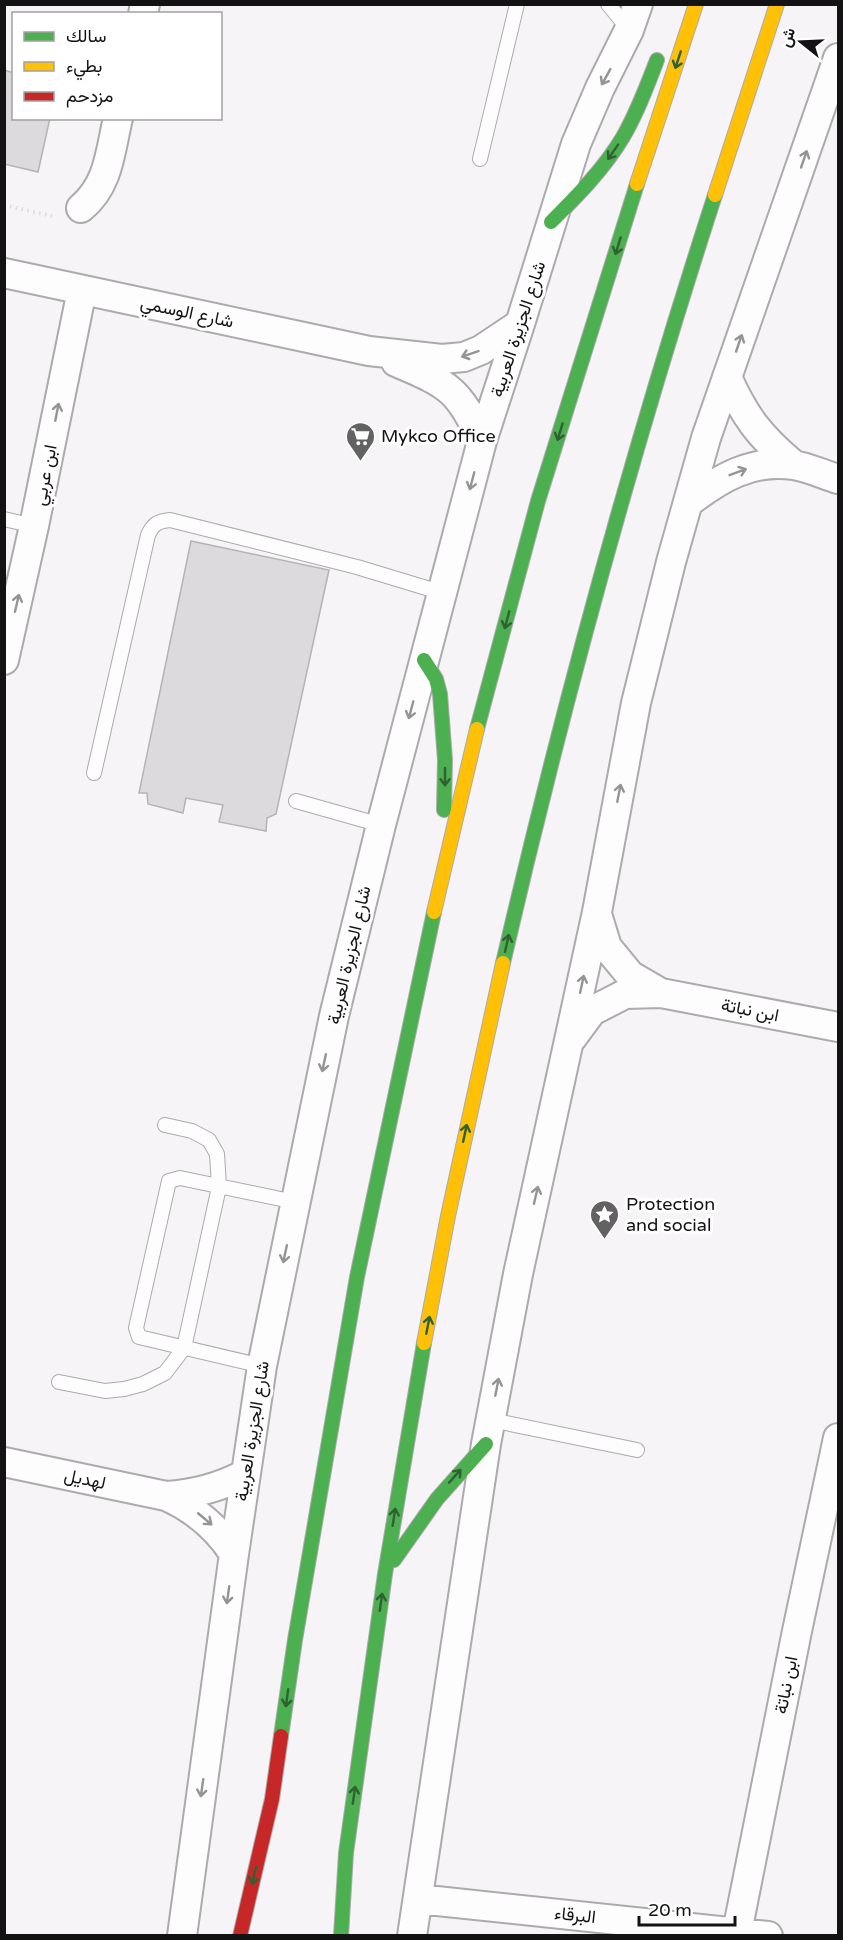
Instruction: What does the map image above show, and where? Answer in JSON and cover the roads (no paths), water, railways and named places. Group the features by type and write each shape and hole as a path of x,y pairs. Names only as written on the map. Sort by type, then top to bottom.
{"main road":[{"path":"240,1935 272,1799 295,1640 357,1277 441,878 474,742 538,501 696,4"},
{"path":"330,1935 346,1853 385,1574 415,1392 448,1216 485,1040 526,864 592,605 669,339 777,4"},
{"path":"551,222 601,170 618,146 633,120 662,48"},
{"path":"424,660 436,679 440,694 446,790 440,848 441,878"},
{"path":"385,1574 413,1527 488,1432"},
{"path":"269,1871 272,1799"},
{"path":"341,1935 346,1853"}],"street":[{"name":"شارع الجزيرة العربية","path":"182,1935 262,1366 334,1016 381,825 482,441 581,132 634,17"},
{"path":"412,1935 488,1432 518,1275 597,912 636,703 671,562 706,438 838,58"},
{"path":"81,208 92,200 102,182 118,120"},
{"name":"شارع الوسمي","path":"4,273 369,351 442,358 464,357 482,350 520,324"},
{"name":"ابن عربي","path":"4,660 82,290"},
{"name":"شارع الوسمي","path":"369,351 449,387 463,401 482,441"},
{"path":"728,377 739,403 753,426 772,447 794,465"},
{"path":"689,502 712,484 737,471 765,465 794,465 838,479"},
{"name":"ابن نباتة","path":"597,912 607,947 630,975 661,993"},
{"name":"ابن نباتة","path":"570,1040 592,1011 625,994 661,993 838,1027"},
{"name":"ابن نباتة","path":"737,1932 838,1438"},
{"name":"لهديل","path":"4,1462 166,1496 183,1503 212,1525 234,1554"},
{"name":"لهديل","path":"166,1496 207,1491 245,1474"},
{"name":"البرقاء","path":"418,1899 768,1935"}],"lane":[{"path":"480,159 517,4"},
{"path":"608,4 634,17"},
{"path":"4,519 34,526"},
{"path":"94,773 148,535 152,526 160,520 170,520 357,567 443,593"},
{"path":"296,801 381,825"},
{"path":"59,1382 105,1391 134,1387 165,1373 184,1348 219,1186 218,1154 209,1140 192,1131 165,1125"},
{"path":"262,1366 139,1337 136,1328 169,1181 180,1178 296,1202"},
{"path":"488,1432 637,1450"}],"place":[{"name":"Mykco Office","path":"360,462"},
{"name":"Protection and social","path":"605,1240"}]}
